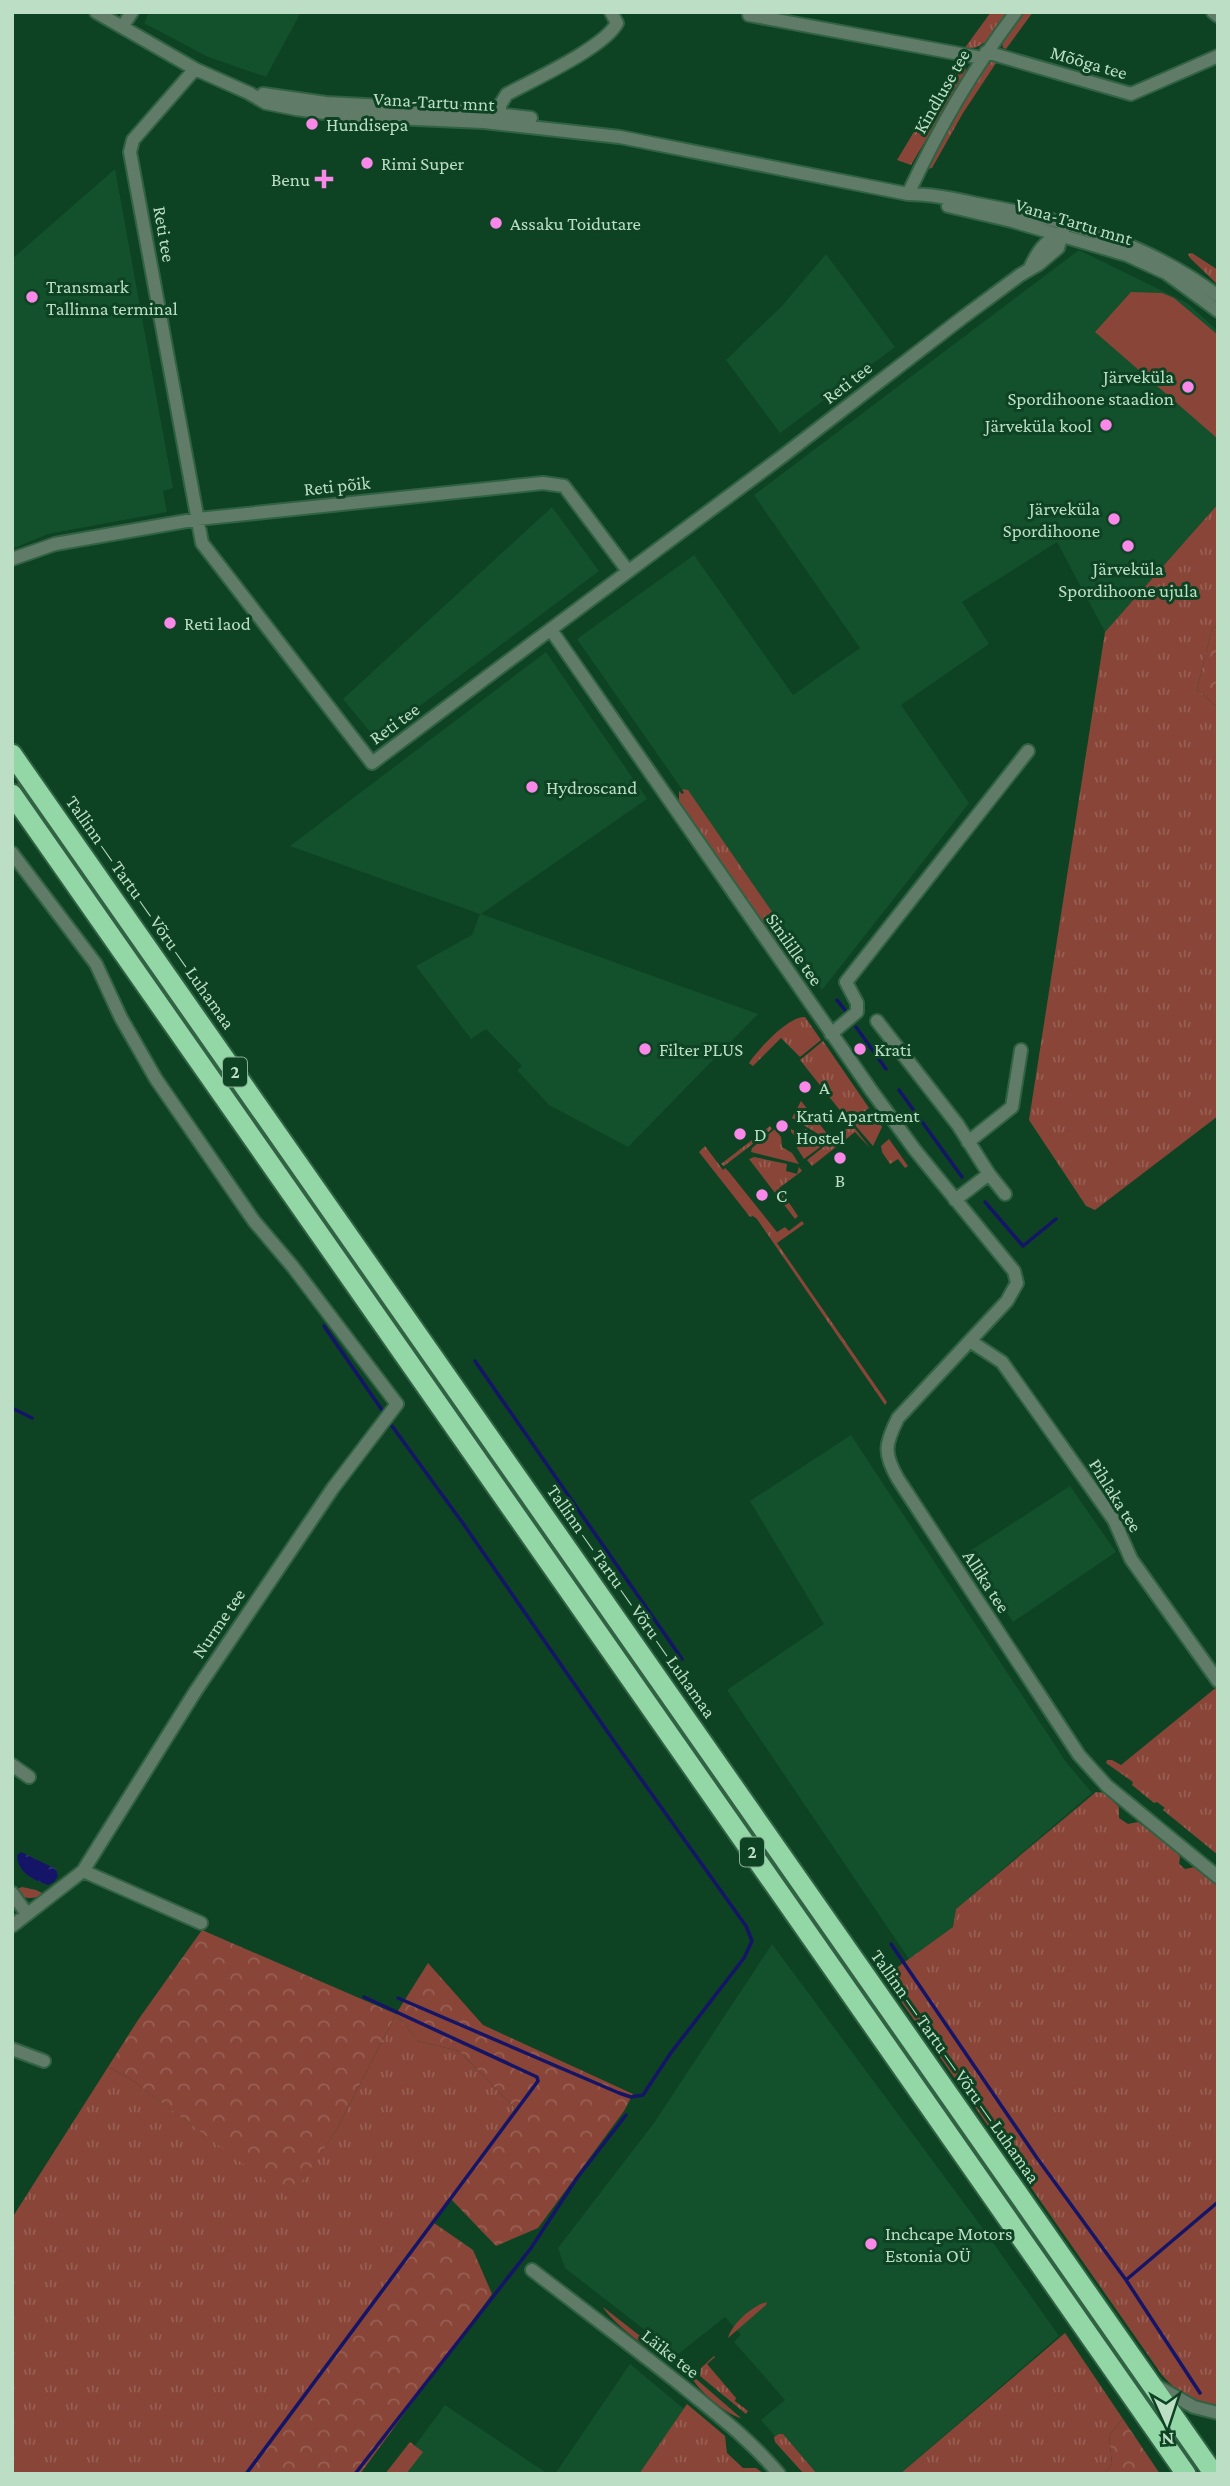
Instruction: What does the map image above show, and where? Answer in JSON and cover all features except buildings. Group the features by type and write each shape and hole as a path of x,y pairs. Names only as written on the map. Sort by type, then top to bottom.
{"highway":[{"name":"Tallinn — Tartu — Võru — Luhamaa","path":"12,754 1214,2474"},
{"name":"2","path":"12,794 1186,2474"},
{"path":"12,813 50,865 75,884"}],"street":[{"name":"Vana-Tartu mnt","path":"96,12 195,69 266,103 317,113 484,122 620,137"},
{"path":"122,27 132,12"},
{"path":"500,114 500,105 507,94 595,45 612,32 617,23 611,12"},
{"name":"Kindluse tee","path":"908,194 947,113 984,55 1016,12"},
{"path":"1213,12 1218,16"},
{"name":"Mõõga tee","path":"749,15 984,55 1131,94 1218,56"},
{"name":"Reti tee","path":"195,69 133,140 131,152 202,543 372,763 1030,268 1039,264 1058,248 1063,229"},
{"name":"Vana-Tartu mnt","path":"249,93 326,103 500,114 563,123 620,137 908,194 926,194 1014,210 1166,272 1218,311"},
{"name":"Vana-Tartu mnt","path":"1063,229 1142,249 1169,263 1218,296"},
{"name":"Reti põik","path":"12,559 55,544 198,519 543,483 564,486 628,571"},
{"name":"Sinilille tee","path":"551,630 831,1034 915,1150 1007,1260 1017,1283"},
{"path":"831,1034 857,1012 858,1003 846,982 1028,751"},
{"name":"Nurme tee","path":"12,853 96,964 121,1018 156,1079 254,1221 293,1267 397,1404 333,1488 202,1681 83,1871"},
{"path":"877,1021 958,1125 1005,1194"},
{"path":"968,1142 1013,1107 1021,1049"},
{"path":"955,1200 989,1174"},
{"name":"Allika tee","path":"1017,1283 1006,1301 898,1418 886,1447 892,1469 1065,1734 1094,1773 1124,1801 1218,1877"},
{"name":"Pihlaka tee","path":"970,1340 1002,1362 1106,1508 1131,1559 1218,1681"},
{"path":"12,1765 29,1777"},
{"path":"12,1924 83,1871 201,1923"},
{"path":"12,1893 27,1914"},
{"path":"12,2049 44,2061"},
{"name":"Läike tee","path":"532,2270 740,2433 779,2474"},
{"path":"1149,2381 1194,2407 1218,2413"}],"shaded area":[{"path":"149,12 301,12 266,77 208,57 144,23"},
{"path":"115,169 173,488 163,491 167,512 48,534 12,549 12,259"},
{"path":"1079,250 1187,303 1218,331 1218,504 1105,632 1057,542 962,602 989,644 901,705 969,803 822,990 577,639 694,555 793,695 860,648 754,495"},
{"path":"826,254 895,347 780,433 726,360 782,306"},
{"path":"552,507 599,571 376,739 343,699"},
{"path":"546,652 647,799 481,914 758,1014 628,1147 549,1105 517,1070 522,1066 486,1029 471,1039 416,966 472,935 480,914 290,846"},
{"path":"851,1435 1066,1762 1092,1793 956,1909 953,1927 909,1959 727,1690 824,1624 750,1501"},
{"path":"1070,1486 1116,1552 1013,1622 967,1553"},
{"path":"772,1944 984,2230 1059,2336 900,2474 808,2474 761,2420 785,2400 734,2342 741,2335 725,2317 677,2355 565,2268 558,2248 654,2123"},
{"path":"630,2364 684,2409 639,2474 555,2474"},
{"path":"445,2405 548,2474 394,2474"}],"green space":[{"path":"991,12 1009,12 985,42 964,49"},
{"path":"1021,12 1033,12 1006,49 1003,48 1002,41"},
{"path":"958,59 965,64 966,73 911,165 897,160"},
{"path":"998,60 963,113 932,168 927,169 967,92 977,77"},
{"path":"1192,253 1218,270 1218,285 1190,258 1188,254"},
{"name":"Järveküla Spordihoone staadion","path":"1131,292 1162,293 1174,298 1218,335 1218,439 1095,332"},
{"path":"1218,504 1218,625 1212,629 1197,689 1218,708 1218,1116 1095,1210 1086,1206 1029,1120 1105,632"},
{"path":"1218,625 1218,708 1197,689 1212,629"},
{"path":"17,776 449,1395 450,1403 18,785"},
{"path":"682,789 688,790 788,935 788,942 774,939 679,802 679,791 684,793"},
{"path":"805,1017 821,1040 800,1057 781,1038 753,1066 749,1063 782,1028 798,1018"},
{"path":"823,1041 869,1108 850,1123 800,1060"},
{"path":"801,1101 831,1138 828,1140 792,1118"},
{"path":"870,1111 882,1127 873,1146 855,1125"},
{"path":"770,1126 772,1129 724,1166 721,1164"},
{"path":"853,1126 870,1148 855,1132 812,1166 807,1160"},
{"path":"775,1129 781,1137 782,1147 792,1153 799,1164 751,1152 752,1148"},
{"path":"791,1129 802,1135 805,1129 807,1130 823,1141 823,1145 804,1159 797,1148 798,1139"},
{"path":"889,1139 908,1166 905,1168 898,1159 890,1164 882,1152 881,1146"},
{"path":"705,1146 777,1232 785,1227 789,1231 802,1221 804,1224 777,1243 887,1402 885,1405 757,1219 750,1217 699,1152"},
{"path":"754,1157 787,1164 786,1171 797,1174 799,1167 802,1171 779,1188 798,1216 795,1219 749,1159"},
{"path":"1218,1686 1218,1855 1163,1810 1165,1808 1157,1802 1154,1803 1132,1785 1133,1782 1106,1763 1107,1760 1112,1760 1121,1765"},
{"path":"1096,1792 1105,1793 1119,1807 1119,1818 1128,1824 1138,1822 1178,1853 1179,1864 1185,1869 1195,1867 1218,1884 1218,2407 1187,2396 1162,2375 884,1977 953,1927 956,1909"},
{"path":"22,1887 44,1894 25,1897 15,1890"},
{"path":"202,1930 396,2014 337,2129 290,2199 129,2078 108,2067"},
{"path":"428,1963 483,2025 633,2094 624,2111 538,2228 496,2246 450,2198 515,2108 459,2051 418,2041 396,2014"},
{"path":"396,2014 418,2041 459,2051 515,2108 434,2223 248,2474 12,2474 12,2218 108,2067 129,2078 290,2198 337,2129"},
{"path":"434,2223 473,2250 492,2294 360,2474 248,2474"},
{"path":"767,2302 766,2305 728,2338 744,2316"},
{"path":"603,2307 668,2359 632,2336 614,2321"},
{"path":"1065,2333 1123,2419 1109,2435 1112,2464 1104,2474 900,2474"},
{"path":"714,2356 707,2364 736,2398 735,2401 748,2411 746,2414 700,2376 701,2368"},
{"path":"692,2378 695,2378 741,2418 714,2401"},
{"path":"687,2404 725,2436 727,2453 743,2468 756,2468 764,2474 639,2474"},
{"path":"1123,2419 1160,2474 1104,2474 1112,2464 1109,2435"},
{"path":"783,2434 817,2474 804,2474 775,2442 774,2437"},
{"path":"410,2442 423,2452 406,2474 385,2474"}],"water":[{"path":"21,1852 56,1869 58,1876 54,1882 48,1885 23,1871 17,1855"}],"waterway":[{"path":"837,1000 845,1010"},
{"path":"856,1027 886,1069"},
{"path":"899,1090 962,1177"},
{"path":"985,1202 1023,1246 1056,1219"},
{"path":"324,1326 382,1410"},
{"path":"475,1361 682,1659"},
{"path":"12,1408 32,1418"},
{"path":"392,1426 746,1926 752,1941 744,1958 670,2054 643,2095 631,2097 398,1998"},
{"path":"891,1944 1037,2158 1126,2280 1200,2393"},
{"path":"246,2474 538,2081 537,2077 364,1997"},
{"path":"355,2474 531,2248 577,2178 626,2115"},
{"path":"1126,2280 1218,2202"}],"place":[{"name":"Hundisepa","path":"312,124"},
{"name":"Rimi Super","path":"367,163"},
{"name":"Benu","path":"324,179"},
{"name":"Assaku Toidutare","path":"496,223"},
{"name":"Transmark Tallinna terminal","path":"32,297"},
{"name":"Järveküla Spordihoone staadion","path":"1188,387"},
{"name":"Järveküla kool","path":"1106,425"},
{"name":"Järveküla Spordihoone","path":"1114,519"},
{"name":"Järveküla Spordihoone ujula","path":"1128,546"},
{"name":"Reti laod","path":"170,623"},
{"name":"Hydroscand","path":"532,787"},
{"name":"Filter PLUS","path":"645,1049"},
{"name":"Krati","path":"860,1049"},
{"name":"A","path":"805,1087"},
{"name":"Krati Apartment Hostel","path":"782,1126"},
{"name":"D","path":"740,1134"},
{"name":"B","path":"840,1158"},
{"name":"C","path":"762,1195"},
{"name":"Inchcape Motors Estonia OÜ","path":"871,2244"}]}
